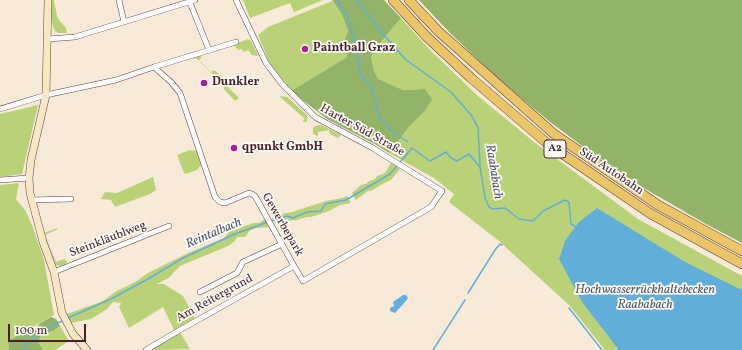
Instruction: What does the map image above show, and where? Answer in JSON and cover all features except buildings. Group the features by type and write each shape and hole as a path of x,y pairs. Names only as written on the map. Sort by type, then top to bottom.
{"highway":[{"name":"Süd Autobahn","path":"393,0 428,37 471,78 548,144 651,214 742,264"},
{"name":"Süd Autobahn","path":"409,0 443,36 554,134 658,205 742,251"}],"main road":[{"path":"48,0 46,95 30,160 29,178 31,200 54,272 62,313 73,334 87,350"}],"street":[{"path":"119,0 124,22"},
{"name":"Harter Süd Straße","path":"236,0 266,63 282,84 305,109 315,117 371,147 442,191 431,207"},
{"path":"48,39 75,37 192,1 209,50"},
{"path":"0,109 46,95 116,80 236,42"},
{"name":"Gewerbepark","path":"154,67 171,82 180,93 215,197 220,202 225,203 249,193 255,196 303,281 431,207"},
{"path":"0,180 29,178"},
{"path":"31,200 71,199"},
{"name":"Steinkläublweg","path":"54,272 169,226"},
{"path":"200,292 237,273 243,262 282,244"},
{"name":"Am Reitergrund","path":"146,350 294,266"}],"green space":[{"path":"51,0 54,0 57,16 66,28 67,33 58,33 55,31 51,13"},
{"path":"243,0 323,0 294,12 290,3 250,18"},
{"path":"332,0 384,0 401,18 376,48 371,57 374,71 378,79 403,90 425,89 432,99 425,111 409,127 389,153 327,119 291,91 347,57 344,42 348,31 342,15"},
{"path":"419,0 742,0 742,243 642,187 550,122 496,77 449,32"},
{"name":"Paintball Graz","path":"332,1 342,15 348,32 344,42 347,57 291,91 269,62 258,35 268,27"},
{"path":"401,18 430,50 478,96 534,142 638,219 742,276 742,350 605,350 570,306 499,241 449,202 454,194 434,178 389,153 409,127 425,111 425,89 403,90 378,80 374,71 371,57 376,48"},
{"path":"248,39 251,41 258,55 257,56 252,55 248,50 244,52 241,49 238,50 234,45 228,47"},
{"path":"198,55 202,57 199,60 211,72 214,70 225,79 223,82 239,98 235,101 223,88 225,86 196,58 194,59 191,57"},
{"path":"279,96 287,97 307,115 307,122 302,122 305,119"},
{"path":"38,105 22,174 0,177 0,114"},
{"path":"321,125 341,135 338,138 330,134 329,130 318,132 318,136 313,134 313,128"},
{"path":"190,150 197,151 202,164 197,170 186,174 184,173 177,155"},
{"path":"391,163 400,169 391,180 373,190 368,191 356,200 352,193 361,185 366,184 375,179 377,176 385,173"},
{"path":"153,177 156,190 150,194 115,207 111,200 101,199 105,192 117,193"},
{"path":"19,183 16,199 25,210 32,225 44,260 54,315 8,341 9,350 0,350 0,185"},
{"path":"347,196 351,203 340,205 329,211 311,217 276,224 272,218 275,215 292,212"},
{"path":"265,219 270,227 256,228 249,231 244,237 237,237 235,241 228,246 180,266 170,277 157,284 164,284 183,296 195,318 174,330 163,307 129,328 119,307 121,303 113,302 107,309 91,319 71,323 67,314 103,301 115,292 137,281 148,273 186,254 224,238 229,232 253,223 259,223"},
{"path":"57,228 58,229 45,235 56,262 64,259 67,261 66,264 60,266 56,265 44,233"},
{"path":"51,317 56,319 60,326 53,331 42,334 38,342 43,350 9,350 8,341 28,330 34,331 39,324"},
{"path":"60,326 69,341 55,350 43,350 38,342 42,334 53,331"},
{"path":"180,332 190,349 154,350 153,348"}],"water":[{"name":"Hochwasserrückhaltebecken Raababach","path":"597,208 685,262 742,290 742,350 619,350 582,302 559,259 565,241 579,222"},
{"path":"403,295 406,295 408,298 406,301 395,313 390,311 390,308 394,306 393,302"}],"waterway":[{"path":"337,0 348,17 359,61 360,74 371,86 380,119 386,123 390,130 408,142"},
{"name":"Raababach","path":"356,0 405,59 451,92 471,115 478,127 480,167 485,197 489,207 493,209 505,208 519,219 533,221 543,211 565,200 569,202 571,224 576,227"},
{"name":"Reintalbach","path":"271,221 287,216 293,218 307,212 321,211 325,204 346,200 390,174 412,148 430,161 446,152 451,158 457,161 469,154 479,166"},
{"name":"Reintalbach","path":"68,318 111,299 183,258 235,234 268,222"},
{"path":"468,293 495,250 500,244 502,245"},
{"path":"433,350 465,300"},
{"path":"569,308 602,350"},
{"name":"Reintalbach","path":"24,350 27,343 33,340 42,331 63,321"}],"place":[{"name":"Paintball Graz","path":"305,49"},
{"name":"Dunkler","path":"204,83"},
{"name":"qpunkt GmbH","path":"234,148"}]}
